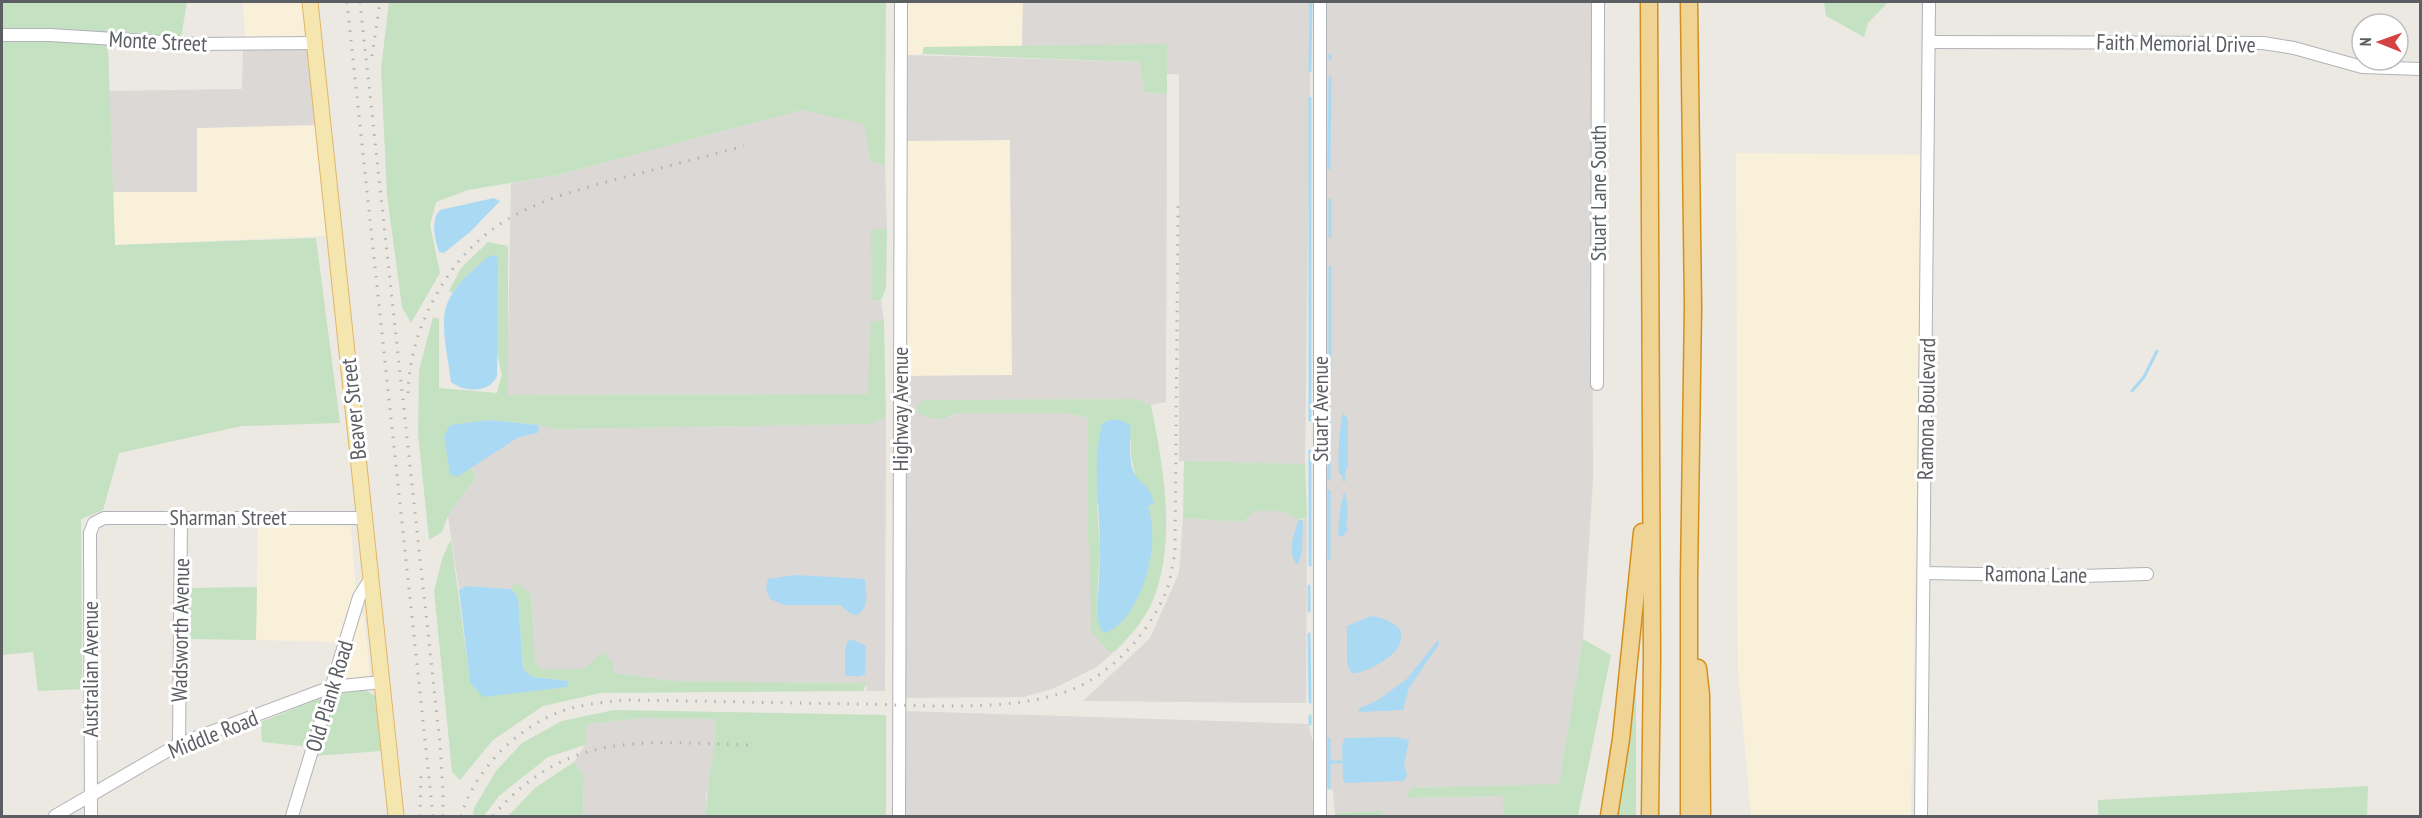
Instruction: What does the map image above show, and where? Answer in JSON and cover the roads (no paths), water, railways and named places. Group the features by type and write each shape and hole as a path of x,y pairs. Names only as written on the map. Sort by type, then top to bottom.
{"highway":[{"path":"1649,2 1650,816"},
{"path":"1689,2 1693,307 1689,579 1689,816"},
{"path":"1609,816 1621,739 1642,532 1651,490"},
{"path":"1689,579 1701,695 1702,816"}],"main road":[{"name":"Beaver Street","path":"310,2 396,816"}],"street":[{"name":"Highway Avenue","path":"899,816 900,2"},
{"name":"Stuart Avenue","path":"1320,2 1320,816"},
{"name":"Stuart Lane South","path":"1597,384 1599,2"},
{"name":"Ramona Boulevard","path":"1922,816 1929,2"},
{"name":"Monte Street","path":"2,35 50,35 196,44 315,43"},
{"name":"Faith Memorial Drive","path":"1929,42 2263,43 2294,48 2361,67 2421,69"},
{"name":"Wadsworth Avenue","path":"179,744 181,517"},
{"name":"Sharman Street","path":"94,523 104,518 364,518"},
{"name":"Australian Avenue","path":"91,816 90,532 94,523"},
{"name":"Ramona Lane","path":"1925,573 2081,576 2147,574"},
{"name":"Old Plank Road","path":"292,816 359,597 370,578"},
{"name":"Middle Road","path":"55,816 179,744 331,687 382,682"}],"water":[{"path":"494,198 500,201 470,232 444,253 439,252 434,225 440,210"},
{"path":"491,255 498,257 497,376 489,386 477,390 463,388 451,382 444,334 444,315 449,299 459,285"},
{"path":"1343,413 1348,419 1348,465 1344,477 1339,473"},
{"path":"489,420 539,425 538,433 519,437 457,477 450,474 444,436 450,425"},
{"path":"1109,420 1121,420 1130,425 1132,468 1137,478 1148,489 1154,504 1148,506 1152,524 1152,543 1142,589 1127,616 1106,633 1101,630 1098,620 1100,550 1097,455 1102,424"},
{"path":"1344,492 1348,508 1346,524 1348,530 1342,537 1338,535"},
{"path":"1299,520 1303,523 1302,551 1299,562 1296,564 1292,554 1292,542"},
{"path":"795,575 865,579 866,604 857,615 850,613 840,605 784,605 770,599 766,588 768,579"},
{"path":"466,586 511,589 518,597 523,669 532,677 569,681 567,687 483,697 470,682 459,590"},
{"path":"1371,616 1388,620 1395,625 1401,631 1400,643 1392,655 1378,664 1363,671 1351,673 1347,662 1347,626"},
{"path":"851,639 866,646 865,674 860,676 845,674 845,649"},
{"path":"1438,640 1439,644 1409,688 1403,710 1359,712 1358,709 1378,700 1407,679"},
{"path":"1395,737 1409,740 1404,765 1407,774 1404,781 1346,783 1343,780 1342,746 1345,738"}],"waterway":[{"path":"1310,71 1311,2"},
{"path":"1329,168 1330,78"},
{"path":"1310,98 1310,420"},
{"path":"1330,200 1330,236"},
{"path":"1330,267 1330,377"},
{"path":"2132,391 2144,377 2157,351"},
{"path":"1329,409 1329,479"},
{"path":"1310,451 1310,565"},
{"path":"1329,491 1329,558"},
{"path":"1309,586 1309,611"},
{"path":"1309,634 1310,702"},
{"path":"1310,716 1310,724"},
{"path":"1329,739 1329,788"},
{"path":"1329,762 1341,762"}],"railway":[{"path":"347,2 433,816"},
{"path":"360,2 440,744 443,816"},
{"path":"372,56 380,2"},
{"path":"408,393 413,355 429,308 452,269 493,229 540,203 566,194 744,146"},
{"path":"461,816 477,782 488,766 515,738 548,717 580,706 625,700 944,706 1004,704 1059,694 1082,685 1109,668 1132,646 1151,620 1168,587 1175,553 1178,206"},
{"path":"493,816 522,787 551,767 581,754 612,746 645,743 753,745"},
{"path":"420,816 421,772"}]}
